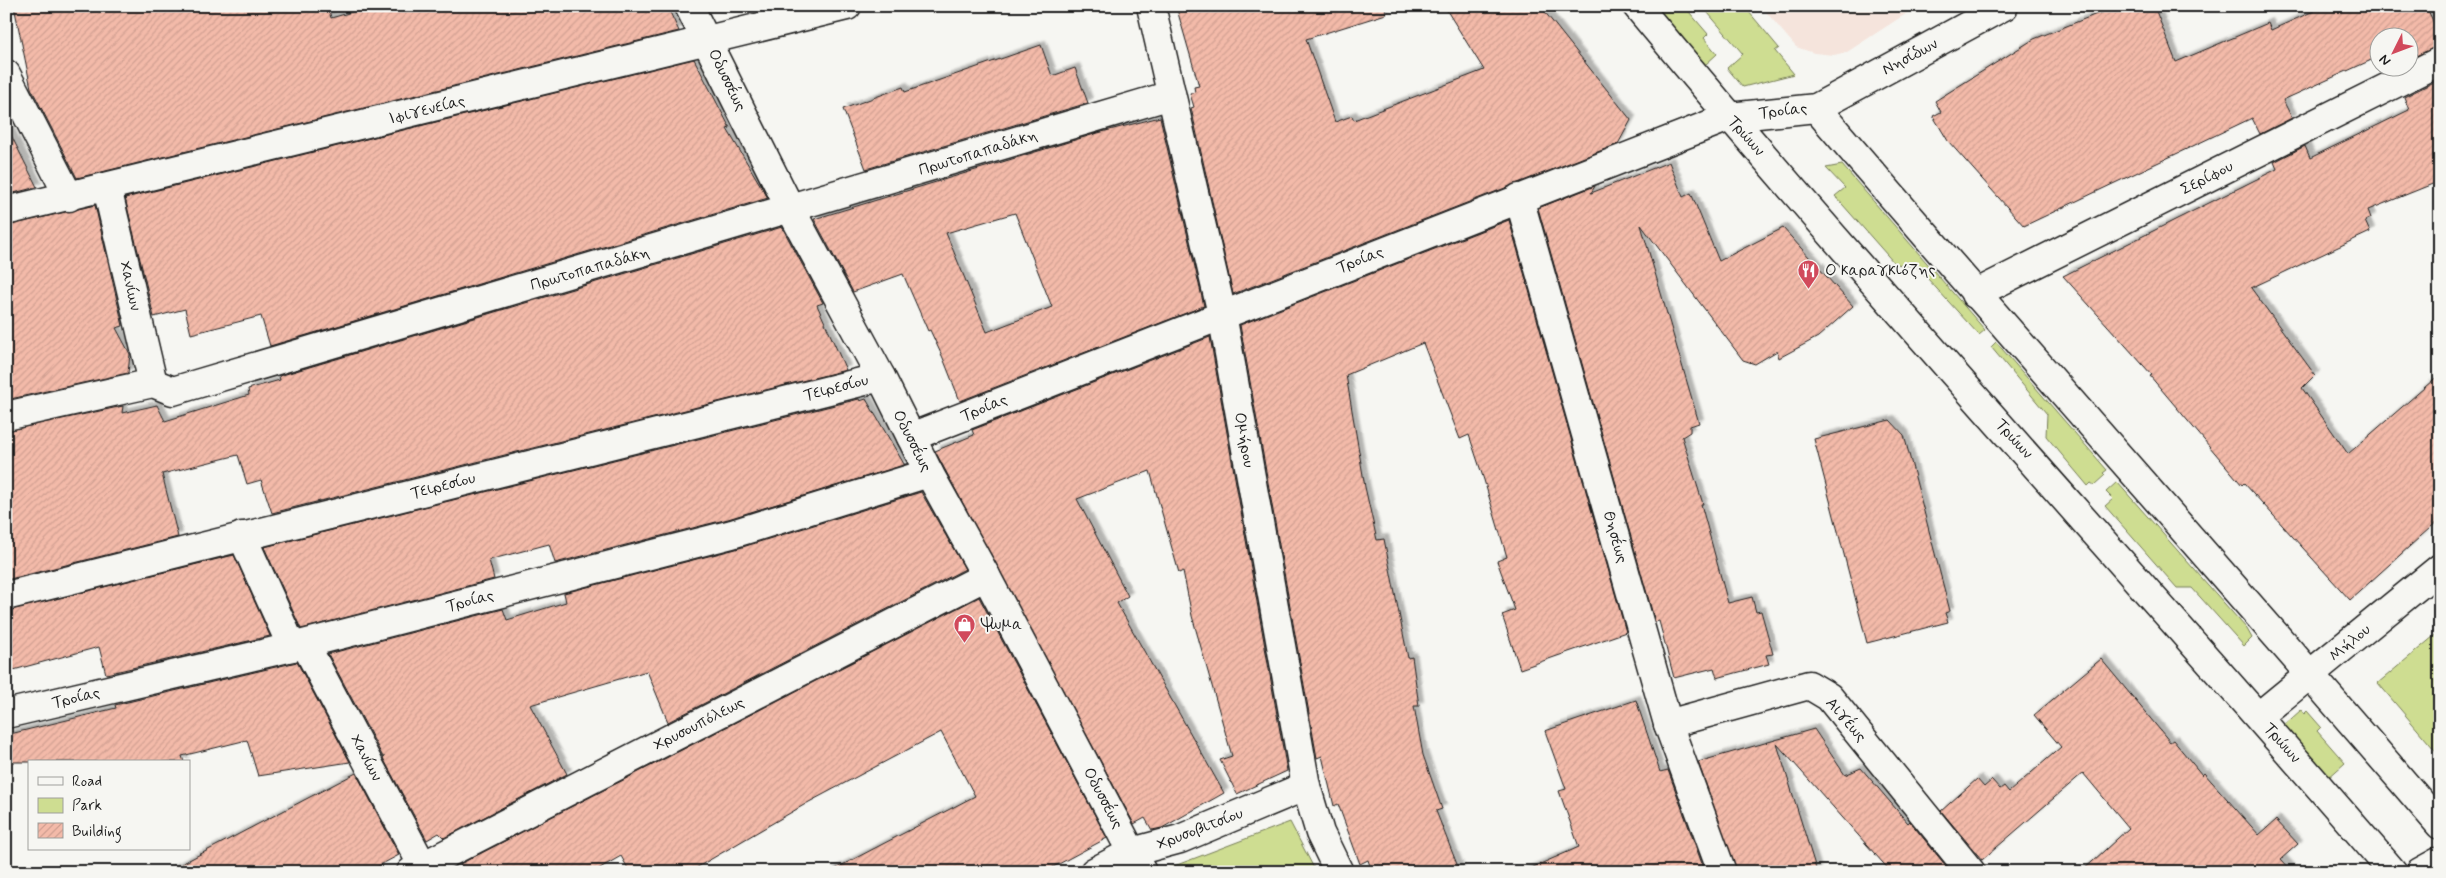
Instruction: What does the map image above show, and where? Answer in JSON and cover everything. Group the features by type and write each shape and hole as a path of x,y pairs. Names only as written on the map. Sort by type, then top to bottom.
{"street":[{"name":"Οδυσσέως","path":"689,6 791,210 1137,862"},
{"name":"Ιφιγενείας","path":"6,211 107,188 847,6"},
{"name":"Ομήρου","path":"1150,6 1222,314 1306,786 1320,833 1340,872"},
{"name":"Τρώων","path":"1637,6 1729,117 2259,716 2393,872"},
{"name":"Νησίδων","path":"1816,108 2004,6"},
{"name":"Σερίφου","path":"1975,294 2440,61"},
{"path":"6,74 69,197"},
{"name":"Πρωτοπαπαδάκη","path":"6,416 153,384 173,392 791,210 1171,95"},
{"name":"Τροίας","path":"911,437 1729,117 1816,108"},
{"path":"1816,108 1975,294 2312,674 2440,825"},
{"name":"Χανίων","path":"107,188 153,384"},
{"name":"Θησέως","path":"1519,198 1668,724 1722,872"},
{"name":"Τειρεσίου","path":"6,596 881,377"},
{"name":"Τροίας","path":"6,714 298,645 732,534 929,473"},
{"name":"Χανίων","path":"242,536 298,645 420,870"},
{"name":"Μήλου","path":"2259,716 2440,568"},
{"name":"Χρυσουπόλεως","path":"420,870 986,576"},
{"name":"Αιγέως","path":"1668,724 1809,685 1829,697 1971,872"},
{"name":"Χρυσοβιτσίου","path":"1094,872 1137,862 1180,839 1306,786"},
{"path":"2420,872 2440,861"}],"shaded area":[{"path":"1761,6 1918,6 1847,52 1834,55 1814,53 1796,47"}],"green space":[{"path":"1655,6 1684,6 1708,34 1704,38 1717,54 1705,65"},
{"path":"1702,6 1744,6 1779,48 1775,51 1794,74 1743,87 1727,68 1743,54"},
{"path":"1842,165 1985,330 1979,335 1916,266 1895,264 1835,196 1845,188 1826,168"},
{"path":"1996,342 2107,470 2103,473 2105,475 2094,485 2091,483 2088,486 2046,436 2047,414 1991,347"},
{"path":"2117,482 2247,629 2252,638 2244,646 2192,588 2177,588 2105,506 2113,499 2106,492"},
{"path":"2440,631 2440,756 2378,683"},
{"path":"2301,710 2304,714 2307,711 2321,727 2317,731 2345,763 2327,779 2282,727"},
{"path":"1290,822 1316,872 1170,872 1169,868"}],"building":[{"path":"14,6 328,6 331,18 373,6 667,6 679,31 77,178 31,88"},
{"path":"1176,6 1385,6 1386,14 1306,39 1335,122 1352,116 1354,120 1484,70 1444,6 1540,6 1631,120 1618,144 1233,294 1191,108 1194,107 1190,94 1195,92 1194,87 1199,86"},
{"path":"2117,6 2154,6 2176,62 2268,23 2271,30 2325,6 2426,6 2440,36 2440,46 2418,55 2418,28 2368,28 2368,62 2283,100 2292,118 2260,134 2252,118 2024,226 1948,141 1933,116 1941,112 1935,101 2034,39"},
{"path":"1041,45 1052,76 1075,68 1088,103 866,169 843,109 903,87 905,92"},
{"path":"694,59 730,128 727,129 768,198 270,346 261,316 191,334 185,309 154,317 125,198"},
{"path":"2440,79 2440,181 2368,210 2371,218 2365,221 2370,232 2251,288 2315,375 2302,388 2348,454 2440,374 2440,519 2350,600 2244,483 2242,485 2150,376 2152,375 2063,276 2277,169 2274,162 2305,146 2310,158 2409,110 2404,97"},
{"path":"1160,117 1204,306 960,401 943,358 930,330 928,331 903,274 853,292 814,219 1098,133","holes":["1015,213 1052,307 987,332 946,233"]},
{"path":"6,125 37,187 6,195"},
{"path":"1669,162 1683,197 1691,193 1719,261 1783,228 1853,306 1818,337 1779,358 1777,351 1755,364 1743,360 1641,225 1699,423 1690,426 1690,432 1682,437 1703,504 1701,504 1728,603 1752,597 1756,612 1761,611 1773,654 1766,655 1769,664 1717,678 1714,668 1674,678 1659,621 1655,622 1538,208 1595,186 1591,193"},
{"path":"95,205 123,326 116,328 130,354 128,373 6,400 6,226"},
{"path":"1509,220 1626,632 1520,669 1502,615 1515,610 1497,561 1507,557 1469,435 1460,439 1423,343 1346,375 1365,487 1377,540 1384,539 1408,658 1412,657 1419,706 1414,706 1423,755 1442,809 1436,811 1460,872 1372,872 1368,860 1360,864 1338,804 1334,806 1322,756 1317,758 1240,325"},
{"path":"782,227 823,303 817,305 846,370 272,513 261,480 247,484 238,455 162,474 178,537 6,580 6,431 123,406 122,413 157,405 165,421 249,395 248,389 280,380 279,376"},
{"path":"1210,337 1287,771 1237,794 1220,760 1232,756 1192,616 1183,571 1179,573 1150,471 1077,499 1128,596 1117,603 1224,793 1162,828 1152,830 1145,818 1134,824 935,451 974,435 972,430"},
{"path":"859,399 860,401 866,399 904,464 907,464 728,519 555,563 549,544 489,560 494,579 301,629 264,547"},
{"path":"1890,420 1904,435 1950,611 1945,613 1948,622 1867,643 1814,439"},
{"path":"921,492 965,569 668,722 647,671 530,705 567,774 444,838 439,833 427,840 383,758 385,757 383,757 328,654 503,609 507,620 566,602 564,593 736,549"},
{"path":"234,555 270,636 106,674 99,647 6,672 6,611"},
{"path":"979,597 1107,838 1044,872 829,872 975,796 941,732 809,802 689,872 630,872 621,856 593,872 465,872 460,864"},
{"path":"2101,659 2170,742 2173,740 2202,775 2204,773 2259,835 2276,820 2298,844 2281,859 2293,872 2081,872 2129,828 2083,773 1982,860 1941,811 1977,779 1984,787 1992,780 2000,789 2004,786 2009,792 2061,747 2034,715"},
{"path":"297,662 350,762 258,776 247,740 182,756 183,760 28,760 28,762 6,762 6,735 116,708 115,705"},
{"path":"1636,700 1660,772 1668,770 1705,872 1522,872 1579,847 1559,791 1566,789 1545,731"},
{"path":"1814,729 1845,775 1861,768 1908,823 1910,821 1951,872 1891,872 1777,744 1817,872 1737,872 1698,762"},
{"path":"356,773 399,855 367,872 166,872"}],"place":[{"name":"Ο καραγκιόζης","path":"1809,289"},
{"name":"Ψωμα","path":"965,643"}]}
